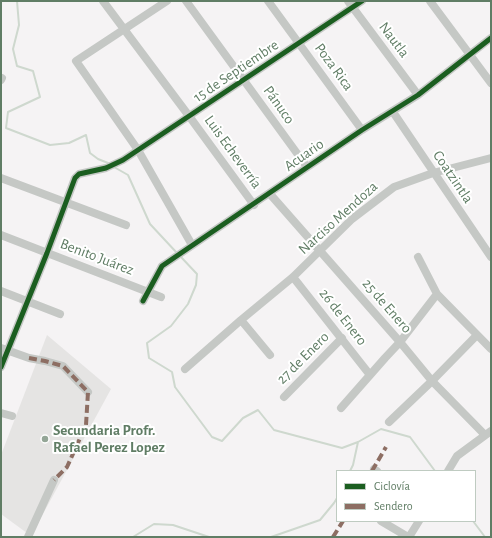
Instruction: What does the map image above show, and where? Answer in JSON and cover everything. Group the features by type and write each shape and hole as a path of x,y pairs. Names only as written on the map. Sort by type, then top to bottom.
{"street":[{"name":"Luis Echeverría","path":"102,1 254,205"},
{"path":"166,1 76,61 138,150 192,245"},
{"name":"Pánuco","path":"186,1 307,167"},
{"name":"Poza Rica","path":"268,1 362,130"},
{"name":"15 de Septiembre","path":"65,202 75,178 79,174 106,168 123,160 299,43 351,4 362,1"},
{"path":"430,1 491,83"},
{"name":"Nautla","path":"351,4 418,95"},
{"name":"Acuario","path":"143,301 147,291 162,266 254,205 362,130 418,95 491,38"},
{"name":"Coatzintla","path":"393,112 491,257"},
{"name":"Narciso Mendoza","path":"185,369 293,277 352,219 394,187 433,173 491,158"},
{"path":"1,178 126,225"},
{"name":"25 de Enero","path":"270,194 400,342 432,381 488,433"},
{"path":"1,367 4,350 28,302 65,202"},
{"name":"Benito Juárez","path":"1,235 161,296"},
{"path":"418,257 437,294 491,349"},
{"name":"26 de Enero","path":"293,277 342,338 370,376"},
{"path":"1,291 60,314"},
{"path":"341,408 384,358 400,342 437,294"},
{"path":"241,320 270,354"},
{"path":"389,422 477,335"},
{"name":"27 de Enero","path":"284,397 342,338"},
{"path":"4,350 29,358 45,360 64,366 88,392"},
{"path":"1,413 12,416"},
{"path":"449,470 457,456 488,433"},
{"path":"28,537 54,480"},
{"path":"383,522 408,537 418,522"}],"shaded area":[{"name":"Secundaria Profr. Rafael Perez Lopez","path":"47,335 111,389 31,536 1,514 1,455"}],"waterway":[{"path":"17,1 19,25 13,49 17,66 33,71 40,97 8,112 6,128 50,145 69,143 86,135 90,153 98,159 108,163"},
{"path":"114,167 128,175 150,224 177,253"},
{"path":"180,256 197,274 196,285 188,304 171,326 147,343 149,358 172,372 175,387 212,437 222,441 243,418 258,410 274,430 342,448 358,442 381,429 410,437 434,470"},
{"path":"350,470 358,442"},
{"path":"271,537 320,520 336,500"},
{"path":"474,522 485,537"},
{"path":"133,537 154,524 173,525 209,537"}],"marked path":[{"path":"29,358 63,366 88,392 86,425 67,467 54,480"},
{"path":"373,470 386,447"},
{"path":"333,537 342,522"}],"cycle path":[{"path":"1,367 47,253 75,178 79,174 106,168 123,160 362,1"},
{"path":"143,301 162,266 362,130 418,95 491,38"}],"place":[{"name":"Secundaria Profr. Rafael Perez Lopez","path":"45,439"}]}
